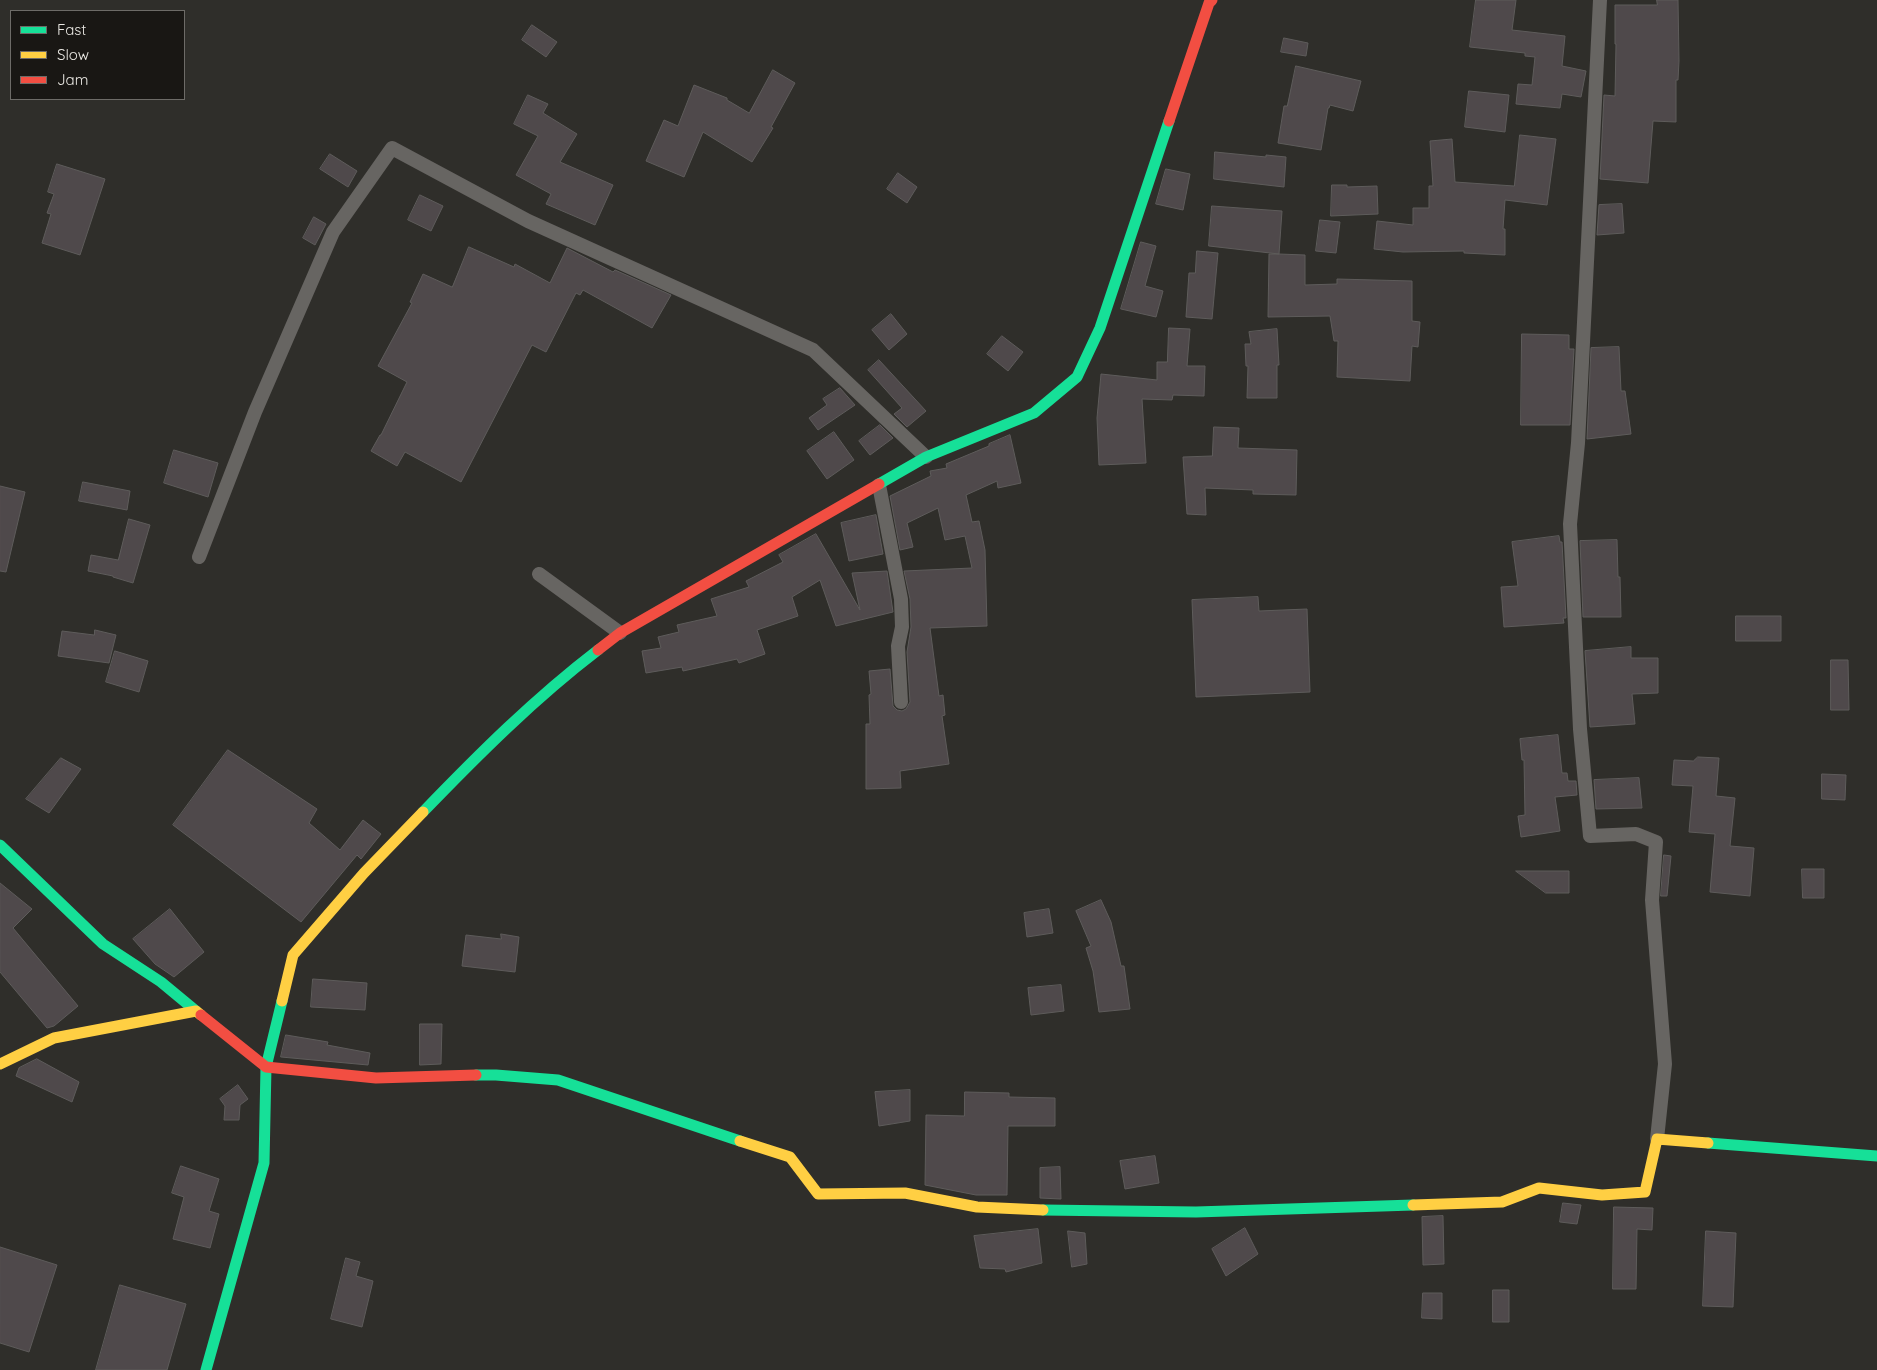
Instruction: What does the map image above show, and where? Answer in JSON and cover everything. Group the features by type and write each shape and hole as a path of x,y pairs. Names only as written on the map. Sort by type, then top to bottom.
{"street":[{"path":"206,1370 264,1162 266,1067 294,955 364,873 492,741 563,677 620,633 926,457 1034,413 1077,377 1100,328 1209,3 1212,0"},
{"path":"0,845 103,944 161,982 266,1067 376,1078 496,1075 558,1080 790,1157 818,1194 905,1193 977,1207 1054,1211 1196,1212 1502,1202 1539,1188 1602,1195 1644,1192 1658,1139 1665,1064 1652,900 1656,842 1636,834 1590,836 1579,710 1570,524 1578,443 1600,0"},
{"path":"199,557 255,412 333,232 392,148 528,221 813,350 926,457"},
{"path":"879,485 901,599 902,627 898,646 901,702"},
{"path":"539,574 620,633"},
{"path":"0,1064 54,1038 196,1011"},
{"path":"1658,1139 1877,1156"}],"building":[{"path":"1476,0 1516,0 1512,30 1565,36 1562,66 1586,71 1581,97 1562,94 1560,108 1516,104 1518,84 1532,85 1535,57 1525,56 1525,53 1470,47"},
{"path":"1657,0 1678,0 1679,61 1678,80 1676,80 1676,122 1653,121 1648,183 1600,179 1604,95 1615,96 1615,5 1657,5"},
{"path":"532,25 557,42 546,57 522,40"},
{"path":"1284,38 1308,43 1306,56 1281,52"},
{"path":"1296,66 1361,81 1353,111 1330,105 1328,108 1321,150 1278,143 1284,106 1287,106"},
{"path":"773,70 795,83 771,127 773,128 752,162 703,132 684,177 646,161 664,120 678,126 694,85 727,98 727,100 749,113"},
{"path":"1469,91 1509,95 1505,132 1465,127"},
{"path":"528,95 548,104 543,113 577,134 560,162 613,185 595,225 546,204 551,194 516,175 538,136 514,124"},
{"path":"1520,135 1556,139 1547,205 1505,200 1503,229 1505,229 1505,255 1464,253 1464,251 1403,252 1374,249 1377,221 1413,225 1413,208 1429,208 1429,186 1433,186 1430,141 1452,139 1455,182 1514,186"},
{"path":"1215,152 1286,157 1284,187 1214,179"},
{"path":"330,154 357,171 348,187 320,169"},
{"path":"57,164 105,179 80,255 42,243 51,214 47,213 54,194 48,192"},
{"path":"1166,169 1190,174 1183,210 1156,204"},
{"path":"898,173 917,187 907,203 887,189"},
{"path":"1332,185 1347,185 1347,187 1377,186 1378,214 1331,216"},
{"path":"420,195 443,206 431,231 408,220"},
{"path":"1622,204 1624,233 1597,235 1599,205"},
{"path":"1212,206 1282,211 1279,254 1209,246"},
{"path":"314,217 326,224 315,245 303,238"},
{"path":"1320,220 1340,222 1336,253 1316,251"},
{"path":"1141,242 1156,246 1145,286 1163,291 1156,317 1121,309"},
{"path":"469,247 514,267 515,264 550,283 567,248 613,272 615,270 671,295 652,328 583,290 580,295 576,293 546,352 532,345 461,482 405,452 397,466 371,451 407,382 378,366 412,303 410,302 423,274 452,287"},
{"path":"1197,251 1218,253 1212,319 1186,317 1189,273 1195,273"},
{"path":"1269,254 1305,255 1305,285 1337,284 1337,279 1412,281 1412,321 1420,322 1418,347 1412,346 1410,381 1337,377 1338,341 1334,341 1330,316 1268,317"},
{"path":"891,314 907,334 889,350 872,330"},
{"path":"1169,328 1190,329 1187,366 1205,366 1204,396 1173,395 1172,400 1142,399 1146,463 1099,465 1097,418 1101,374 1157,380 1157,362 1167,362"},
{"path":"1277,329 1279,365 1277,365 1277,398 1247,398 1248,366 1246,366 1245,344 1251,344 1249,332"},
{"path":"1522,334 1569,335 1569,349 1574,349 1570,425 1521,425"},
{"path":"1002,336 1023,352 1008,371 987,354"},
{"path":"1619,347 1621,391 1625,391 1631,434 1587,439 1591,348"},
{"path":"879,360 926,411 907,427 894,414 902,408 868,370"},
{"path":"840,388 855,405 818,430 809,418 827,405 823,399"},
{"path":"880,425 893,438 870,455 859,441"},
{"path":"1214,427 1239,428 1238,448 1297,450 1296,495 1253,494 1253,490 1205,488 1206,515 1187,514 1183,457 1212,456"},
{"path":"834,432 854,460 827,479 807,451"},
{"path":"1010,435 1021,483 998,488 997,481 966,495 972,522 979,521 985,550 987,626 930,628 939,696 943,695 945,715 942,716 949,764 900,771 901,788 866,789 866,724 870,724 869,695 871,694 869,671 890,669 893,706 897,710 902,711 906,709 910,702 907,652 911,627 910,599 904,571 972,568 965,536 945,540 938,508 907,523 913,547 900,550 890,496 931,476 930,471 947,468 946,464"},
{"path":"174,450 218,463 208,497 164,483"},
{"path":"83,482 130,491 127,510 79,501"},
{"path":"0,486 25,492 6,572 0,571"},
{"path":"876,515 883,554 849,561 841,523"},
{"path":"129,519 150,525 133,583 113,576 88,571 91,555 118,560"},
{"path":"816,534 860,610 852,573 887,571 893,612 836,626 820,580 792,597 798,616 757,630 765,654 739,663 737,659 683,671 682,667 646,673 642,651 661,648 658,637 679,632 677,625 717,616 711,599 749,587 746,581 783,562 779,555"},
{"path":"1559,536 1560,542 1562,542 1566,618 1563,618 1564,623 1504,627 1501,587 1518,586 1512,542"},
{"path":"1617,540 1621,617 1583,617 1580,541"},
{"path":"1258,597 1259,611 1307,609 1310,692 1196,697 1192,600"},
{"path":"1736,616 1781,616 1781,641 1736,641"},
{"path":"95,630 116,635 109,663 58,656 62,631 94,635"},
{"path":"1631,647 1631,658 1658,658 1658,693 1632,694 1635,724 1590,727 1585,651"},
{"path":"115,651 148,661 139,692 106,682"},
{"path":"1831,660 1848,660 1849,710 1831,710"},
{"path":"1558,735 1562,773 1567,773 1568,781 1576,781 1577,795 1555,797 1560,831 1521,837 1518,816 1525,815 1524,760 1522,760 1520,739"},
{"path":"228,750 317,809 309,823 340,850 363,820 381,834 361,859 357,855 301,922 173,825"},
{"path":"1698,757 1719,758 1716,796 1735,798 1730,846 1754,848 1750,896 1710,892 1715,834 1689,832 1693,786 1672,785 1674,760 1693,761"},
{"path":"61,758 81,769 49,813 26,799"},
{"path":"1822,774 1846,775 1845,800 1822,799"},
{"path":"1639,778 1642,808 1596,809 1594,780"},
{"path":"1664,855 1671,856 1667,896 1661,896"},
{"path":"1802,869 1824,869 1824,898 1803,898"},
{"path":"1516,871 1569,871 1569,893 1546,893"},
{"path":"0,883 32,909 13,928 78,1006 54,1026 47,1028 0,972"},
{"path":"1101,900 1111,922 1121,966 1124,966 1130,1009 1099,1012 1093,971 1086,948 1091,946 1076,911"},
{"path":"170,909 204,952 174,977 155,964 133,939"},
{"path":"1049,909 1053,933 1027,937 1024,913"},
{"path":"501,934 519,937 515,972 462,966 466,935 501,939"},
{"path":"313,979 367,983 365,1010 311,1007"},
{"path":"1061,985 1064,1011 1031,1015 1028,988"},
{"path":"420,1024 442,1024 441,1064 420,1065"},
{"path":"286,1035 328,1042 327,1045 370,1053 368,1065 281,1057"},
{"path":"37,1059 79,1082 72,1102 16,1076 19,1068"},
{"path":"238,1085 248,1099 240,1105 239,1120 224,1120 225,1106 220,1099"},
{"path":"910,1090 910,1121 879,1126 875,1092"},
{"path":"965,1092 1009,1093 1009,1097 1055,1098 1055,1126 1008,1126 1007,1195 976,1195 925,1185 926,1115 964,1116"},
{"path":"1155,1156 1159,1183 1125,1189 1120,1161"},
{"path":"181,1166 219,1179 209,1211 219,1214 210,1248 173,1239 184,1197 172,1193"},
{"path":"1060,1167 1061,1199 1040,1198 1040,1168"},
{"path":"1563,1203 1581,1205 1577,1224 1560,1222"},
{"path":"1614,1207 1653,1208 1652,1230 1637,1229 1636,1289 1613,1289"},
{"path":"1443,1216 1444,1264 1423,1265 1422,1217"},
{"path":"1245,1228 1258,1254 1226,1276 1212,1249"},
{"path":"1038,1229 1042,1263 1006,1272 1005,1269 980,1268 974,1236"},
{"path":"1068,1231 1085,1233 1087,1264 1072,1267"},
{"path":"1706,1231 1736,1233 1733,1307 1703,1306"},
{"path":"0,1247 57,1265 29,1352 0,1343"},
{"path":"346,1258 360,1262 356,1276 373,1281 362,1327 331,1319"},
{"path":"120,1285 186,1304 167,1370 96,1370"},
{"path":"1493,1290 1509,1290 1509,1322 1493,1322"},
{"path":"1423,1293 1442,1293 1442,1319 1422,1318"}],"traffic: fast":[{"path":"879,484 926,457 1034,413 1077,377 1100,328 1169,121"},
{"path":"423,812 507,728 551,688 598,650"},
{"path":"0,845 103,944 161,982 196,1011"},
{"path":"206,1370 264,1163 266,1067 282,1001"},
{"path":"476,1075 558,1080 740,1141"},
{"path":"1708,1143 1877,1156"},
{"path":"1043,1210 1196,1212 1413,1205"}],"traffic: slow":[{"path":"282,1001 293,955 364,873 423,812"},
{"path":"0,1064 54,1038 196,1011 201,1015"},
{"path":"1413,1205 1502,1202 1539,1188 1602,1195 1645,1192 1657,1139 1708,1143"},
{"path":"740,1141 790,1157 818,1194 905,1193 977,1207 1043,1210"}],"traffic: jam":[{"path":"1169,121 1209,3 1212,0"},
{"path":"598,650 620,633 879,484"},
{"path":"201,1015 266,1067 376,1078 476,1075"}]}
